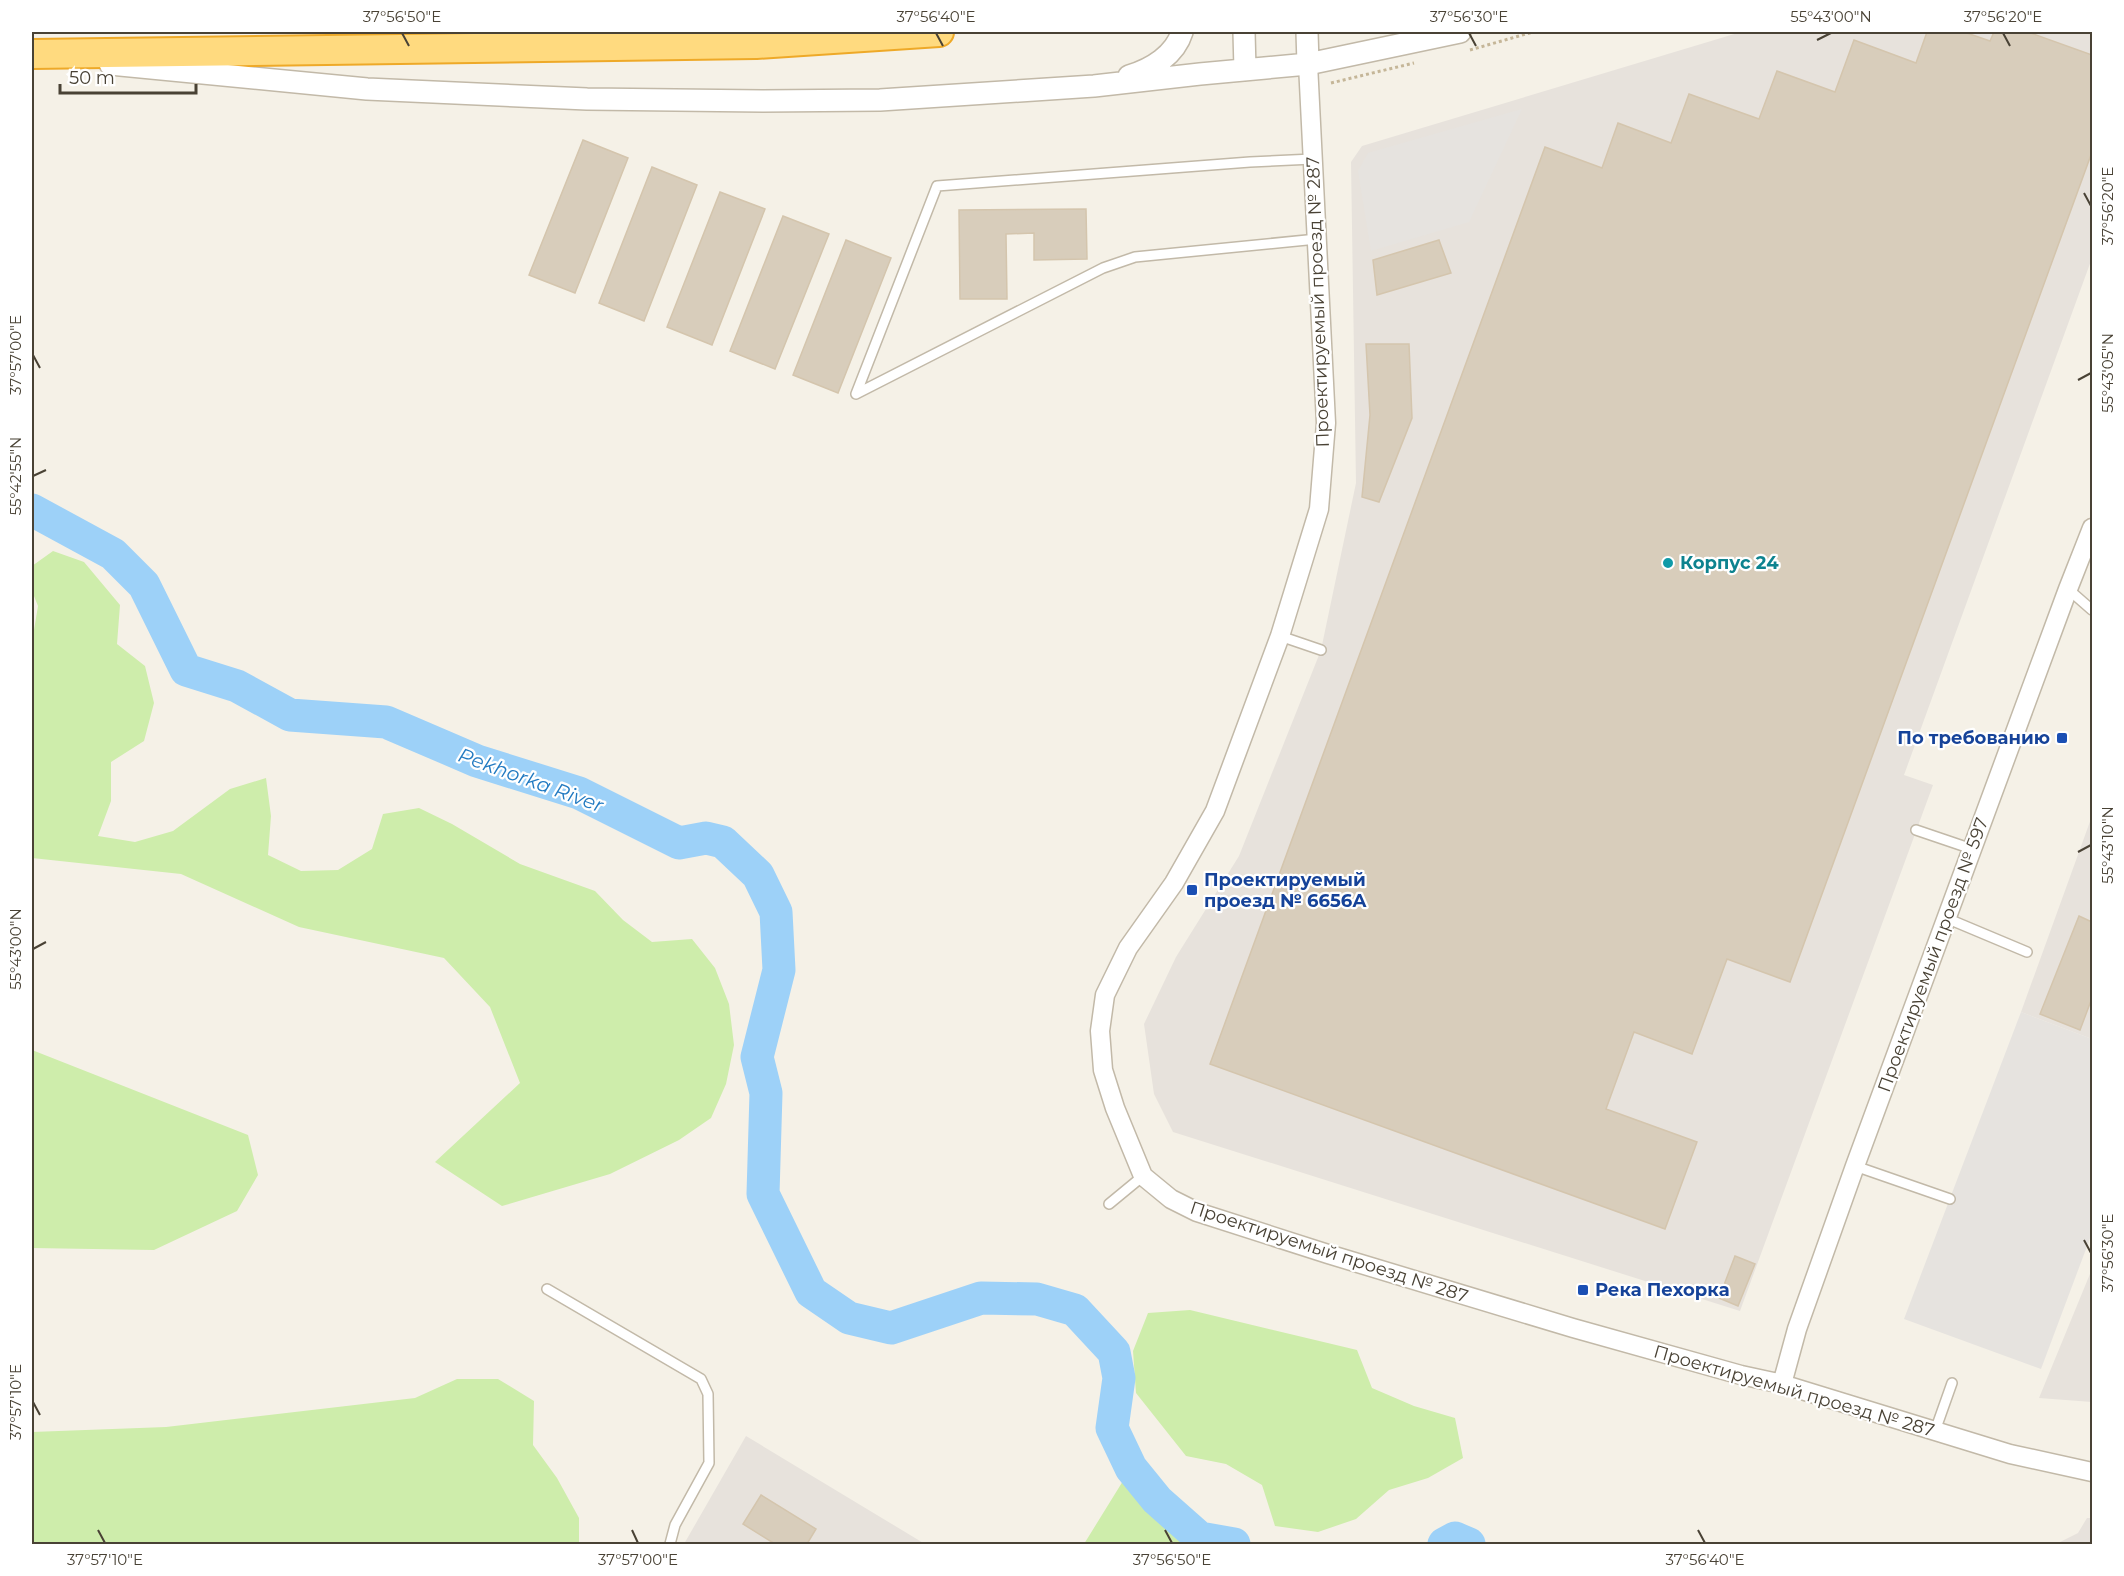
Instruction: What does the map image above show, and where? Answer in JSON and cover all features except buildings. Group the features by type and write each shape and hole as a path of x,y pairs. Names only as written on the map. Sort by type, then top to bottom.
{"highway":[{"path":"32,55 756,44 939,32"}],"street":[{"path":"1094,86 1144,71 1169,55 1182,32"},
{"path":"1244,32 1245,70"},
{"path":"1307,32 1308,64"},
{"path":"1415,32 1438,38"},
{"path":"32,55 367,89 587,99 880,100 1094,86 1308,64 1460,32"},
{"name":"Проектируемый проезд № 287","path":"1308,64 1326,423 1319,509 1280,636 1215,811 1173,883 1128,948 1105,995 1100,1031 1103,1070 1114,1108 1143,1176 1171,1198 1197,1212 1486,1303 1741,1375 1782,1384 2010,1454 2092,1472"},
{"name":"Проектируемый проезд № 597","path":"1782,1384 1797,1329 1855,1167 2092,528"}],"lane":[{"path":"1312,159 1257,161 938,186 856,394 1117,262 1147,256 1317,239"},
{"path":"2068,589 2092,610"},
{"path":"1280,636 1321,650"},
{"path":"1916,830 1972,849"},
{"path":"1946,918 2027,952"},
{"path":"1855,1167 1950,1199"},
{"path":"1109,1204 1143,1176"},
{"path":"547,1289 701,1379 708,1394 709,1463 675,1525 670,1545"},
{"path":"1935,1431 1953,1383"}],"shaded area":[{"name":"Корпус 24","path":"1741,32 2092,32 2092,258 1904,775 1933,785 1740,1311 1173,1132 1154,1094 1144,1024 1176,957 1239,856 1321,650 1356,483 1351,162 1362,146"},
{"path":"1522,109 1469,222 1371,251 1358,171 1368,153"},
{"path":"2092,816 2092,1039 2021,1012"},
{"path":"2021,1012 2092,1039 2092,1233 2041,1369 1904,1319"},
{"path":"2092,1269 2092,1402 2039,1398"},
{"path":"746,1436 925,1544 684,1544"},
{"path":"2087,1518 2092,1518 2092,1544 2056,1544 2078,1533"}],"green space":[{"path":"53,551 84,562 120,605 117,644 145,666 154,703 144,741 111,762 111,801 98,836 135,842 173,831 230,789 266,778 271,816 268,855 301,871 338,870 372,849 383,814 419,808 452,824 520,864 595,891 623,920 652,942 692,939 715,968 729,1004 734,1045 726,1084 711,1118 679,1140 610,1174 502,1206 435,1162 520,1083 490,1007 444,958 299,927 181,874 32,858 32,642 38,606 32,591 32,566"},
{"path":"32,1050 248,1135 258,1175 237,1211 154,1250 32,1248"},
{"path":"1190,1310 1357,1350 1372,1388 1414,1406 1455,1418 1463,1458 1428,1478 1389,1490 1356,1519 1318,1532 1275,1526 1262,1485 1226,1464 1186,1456 1136,1393 1133,1351 1148,1313"},
{"path":"457,1379 498,1379 534,1401 533,1445 557,1478 579,1518 579,1544 32,1544 32,1432 166,1427 415,1398"},
{"path":"1131,1468 1157,1500 1200,1538 1234,1544 1084,1544"}],"waterway":[{"name":"Pekhorka River","path":"32,510 113,554 144,585 186,670 237,686 290,715 386,722 477,761 579,793 679,843 706,838 723,842 758,875 776,912 779,970 757,1057 766,1093 763,1194 811,1292 849,1318 891,1328 981,1298 1037,1299 1075,1310 1114,1352 1119,1378 1112,1428 1131,1468 1157,1500 1200,1538 1234,1544"},
{"name":"Pekhorka River","path":"1444,1544 1455,1538 1469,1544"}],"place":[{"name":"Корпус 24","path":"1668,563"},
{"name":"По требованию","path":"2062,738"},
{"name":"Проектируемый проезд № 6656А","path":"1192,890"},
{"name":"Река Пехорка","path":"1583,1290"}]}
